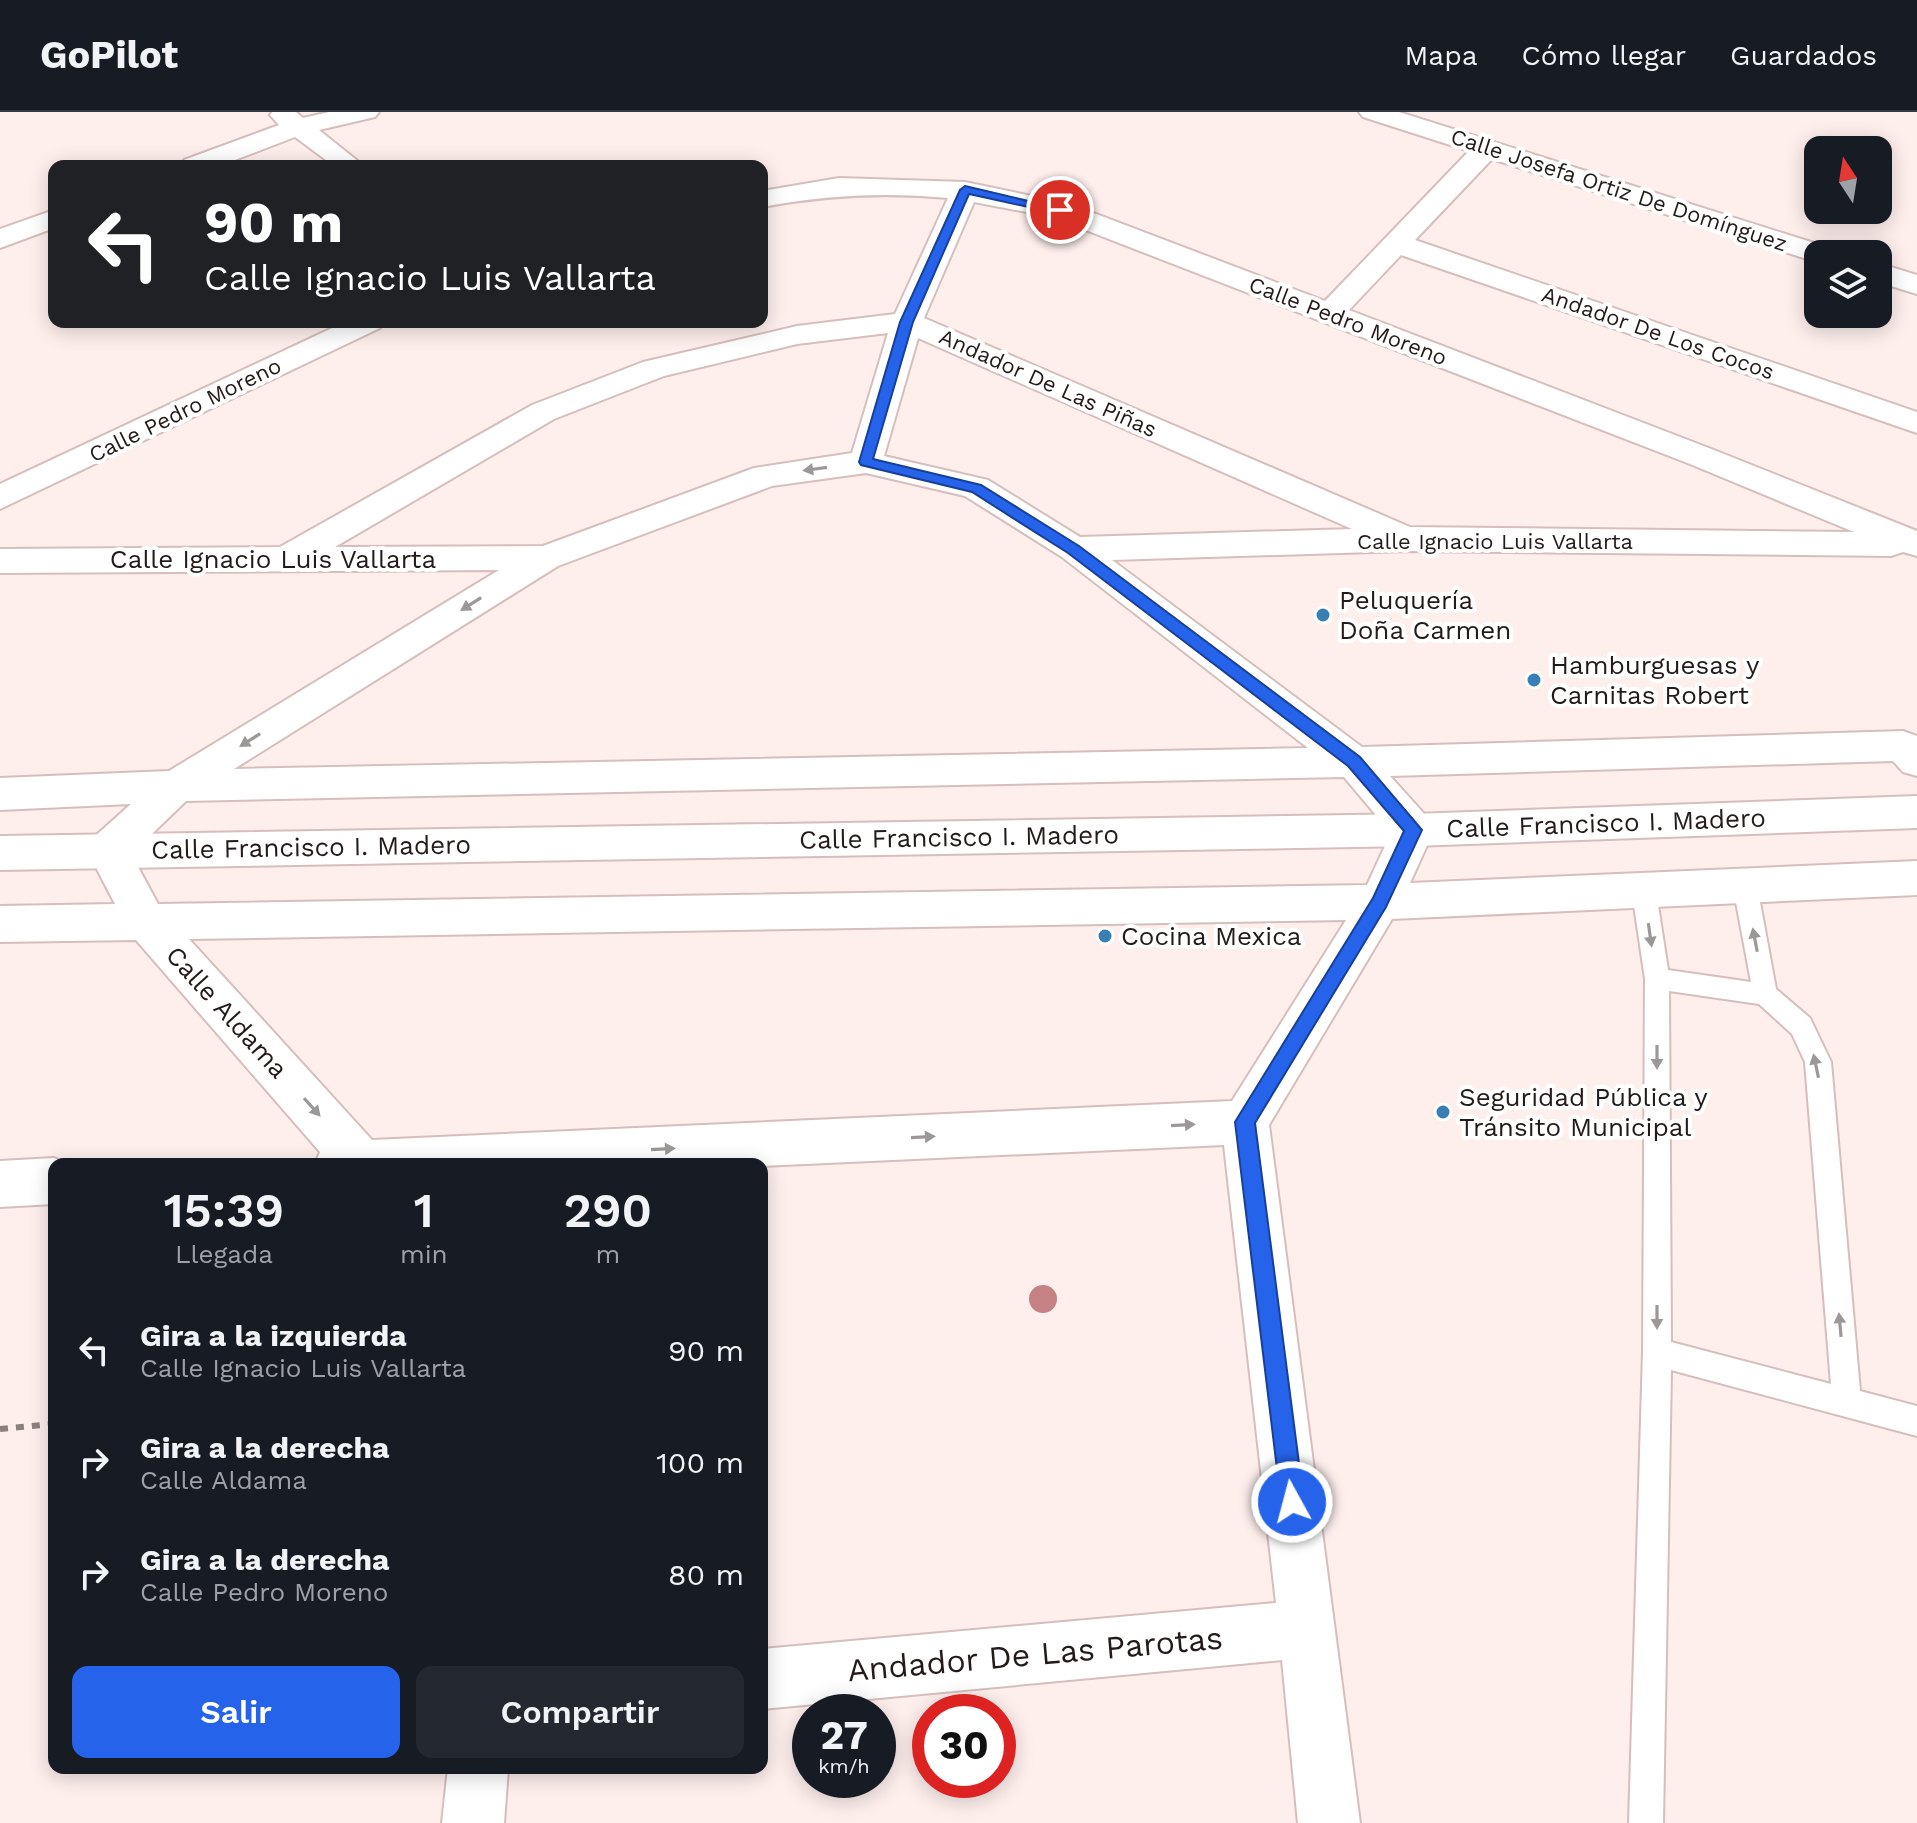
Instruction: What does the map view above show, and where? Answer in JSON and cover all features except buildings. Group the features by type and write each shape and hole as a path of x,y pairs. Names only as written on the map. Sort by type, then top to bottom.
{"street":[{"path":"206,160 289,119 366,112"},
{"name":"Calle Josefa Ortiz De Domínguez","path":"1372,112 1804,249"},
{"path":"289,119 343,160"},
{"path":"1329,314 1487,148"},
{"name":"Calle Pedro Moreno","path":"768,198 863,183 965,190 1060,210 1702,457 1916,544"},
{"path":"866,462 907,322 965,190"},
{"path":"0,239 48,220"},
{"name":"Andador De Los Cocos","path":"1398,244 1917,423"},
{"path":"1892,277 1917,285"},
{"name":"Andador De Las Piñas","path":"291,557 543,412 654,369 797,335 907,322 1406,539"},
{"name":"Calle Pedro Moreno","path":"0,498 356,328"},
{"name":"Calle Ignacio Luis Vallarta","path":"108,850 176,786 546,558 766,476 866,462 976,488 1074,549 1354,762 1413,830"},
{"name":"Calle Ignacio Luis Vallarta","path":"1074,549 1406,539 1916,544"},
{"name":"Calle Ignacio Luis Vallarta","path":"0,561 291,557 546,558"},
{"path":"0,794 176,786 1354,762 1903,746 1917,761"},
{"name":"Calle Francisco I. Madero","path":"0,853 1413,830 1917,812"},
{"path":"1329,1823 1245,1122 1380,902 1413,830"},
{"name":"Calle Aldama","path":"108,850 145,920 346,1158"},
{"path":"0,924 1380,902 1917,878"},
{"path":"574,1158 1245,1122"},
{"path":"0,1184 48,1181"},
{"name":"Andador De Las Parotas","path":"768,1678 1308,1629"},
{"path":"473,1823 477,1774"}],"lane":[{"path":"1745,886 1765,994"},
{"path":"1644,892 1657,979 1657,1352 1646,1823"},
{"path":"1657,979 1765,994 1801,1026 1818,1062 1847,1403"},
{"path":"1657,1352 1917,1421"}],"path":[{"path":"0,1429 48,1425"}],"place":[{"name":"Peluquería Doña Carmen","path":"1323,615"},
{"name":"Hamburguesas y Carnitas Robert","path":"1534,680"},
{"name":"Cocina Mexica","path":"1105,936"},
{"name":"Seguridad Pública y Tránsito Municipal","path":"1443,1112"}],"route":[{"path":"1060,210 965,190 907,322 866,462 976,488 1074,549 1354,762 1413,830 1380,902 1245,1122 1292,1502"}]}
